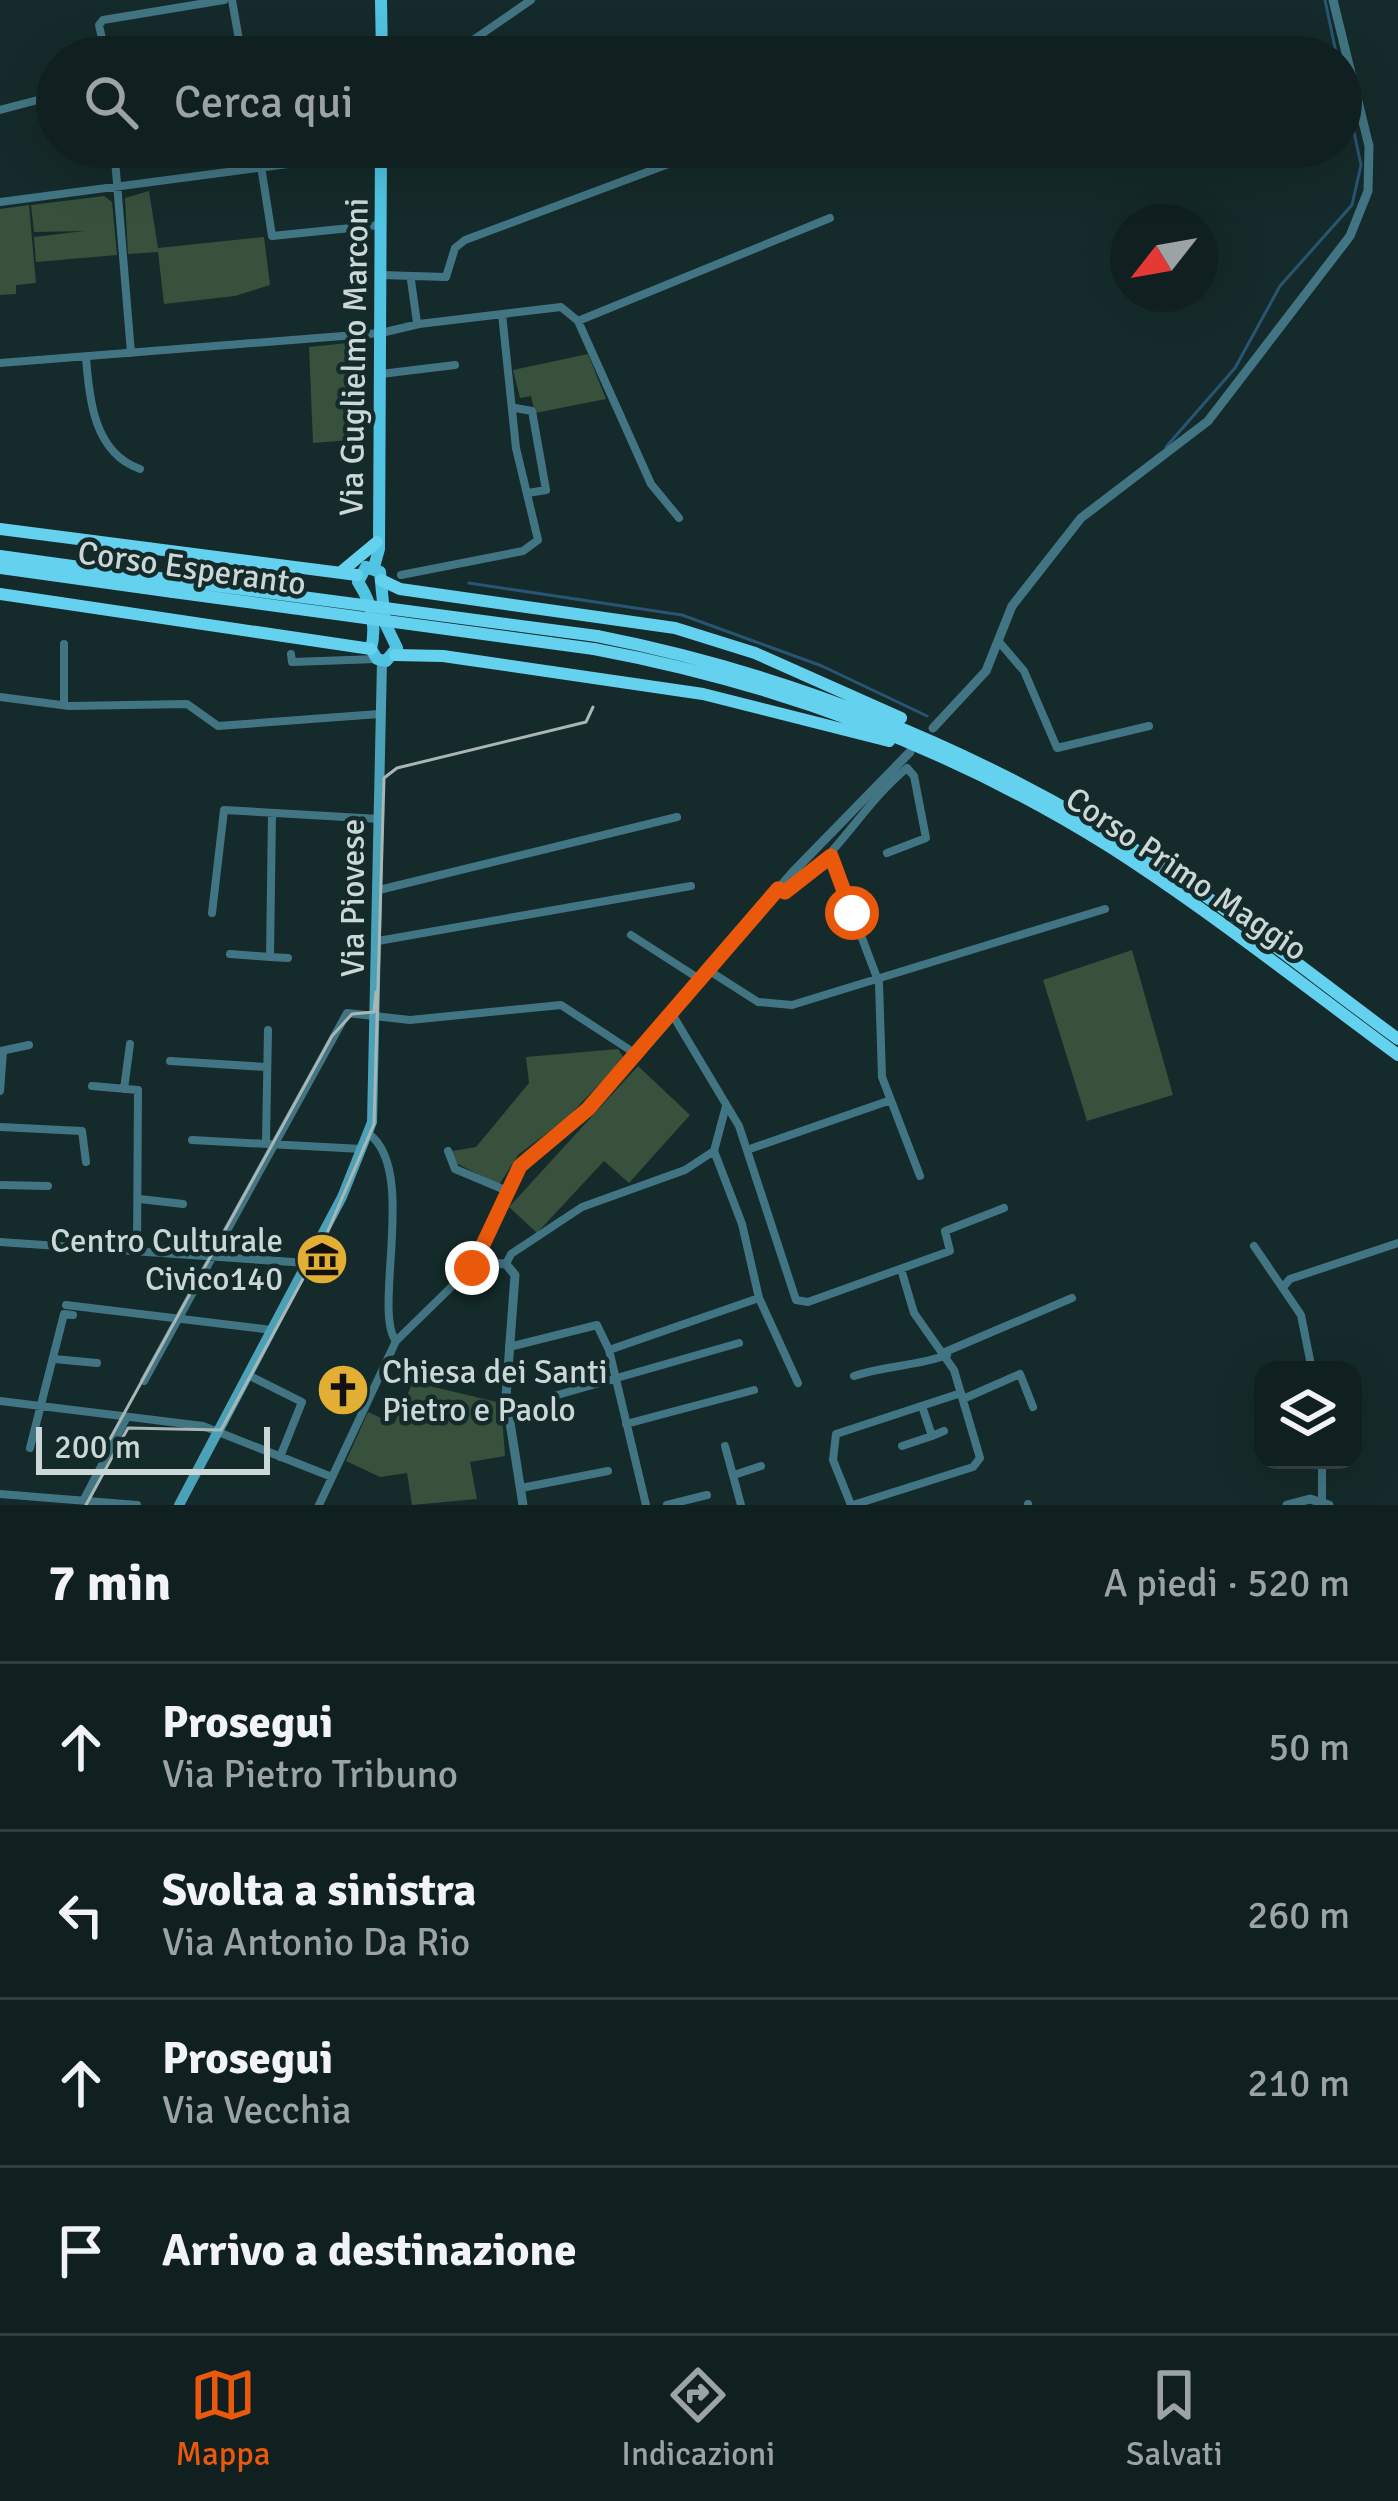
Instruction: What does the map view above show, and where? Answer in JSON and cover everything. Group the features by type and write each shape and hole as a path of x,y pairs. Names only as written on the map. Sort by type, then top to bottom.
{"highway":[{"path":"0,529 358,575"},
{"path":"340,572 377,542"},
{"name":"Corso Esperanto","path":"0,556 173,586"},
{"name":"Corso Esperanto","path":"0,568 376,613"},
{"path":"382,580 400,589 634,620 716,639 838,687 984,771"},
{"path":"0,594 381,656 443,656 717,697 984,771"},
{"name":"Corso Primo Maggio","path":"376,613 694,662 984,771 1166,868 1398,1039"},
{"name":"Corso Primo Maggio","path":"984,771 1157,878 1398,1055"}],"main road":[{"path":"381,0 382,36"},
{"name":"Via Guglielmo Marconi","path":"374,567 381,374 381,168"},
{"path":"358,575 374,567"},
{"name":"Via Piovese","path":"179,1505 307,1263 369,1134 378,1015 382,580 374,567"},
{"name":"Via Piovese","path":"358,575 381,656"}],"street":[{"path":"101,36 103,20 228,0 237,36"},
{"path":"479,36 531,0"},
{"path":"1334,0 1343,36"},
{"path":"0,110 36,101"},
{"path":"933,728 976,684 1000,643 1018,596 1081,518 1208,421 1360,217 1370,179 1362,117"},
{"path":"116,168 131,353"},
{"path":"0,202 246,168"},
{"path":"260,168 272,236 381,225"},
{"path":"381,275 410,280 450,275 452,253 465,240 658,168"},
{"path":"578,321 830,218"},
{"path":"410,280 418,324"},
{"path":"0,363 381,334 418,324 560,308 578,321 651,484 679,518"},
{"path":"401,574 531,549 538,540 516,448 502,314"},
{"path":"86,357 92,417 123,458 140,469"},
{"path":"381,374 455,364"},
{"path":"515,408 532,411 546,490 528,493"},
{"path":"1000,643 1024,671 1057,748 1149,726"},
{"path":"64,644 64,705"},
{"path":"291,655 292,662 381,656"},
{"path":"0,697 64,705 188,704 218,726 379,714"},
{"path":"320,1505 396,1341 479,1260 520,1166 572,1125 620,1075 778,889 910,752"},
{"path":"778,889 785,892 831,856 843,832 907,768 914,776 926,838 886,853"},
{"path":"212,913 224,810 379,819"},
{"path":"270,957 272,813"},
{"path":"379,890 677,817"},
{"path":"831,856 877,979 883,1003 881,1072 920,1176"},
{"path":"378,940 691,886"},
{"path":"632,934 772,1006 877,979 1105,908"},
{"path":"230,954 289,958"},
{"path":"144,1381 271,1142 347,1013 410,1020 562,1005 638,1054"},
{"path":"672,1014 747,1150 796,1300 808,1302 943,1254 951,1246 945,1231 1004,1208"},
{"path":"268,1030 271,1142"},
{"path":"124,1089 130,1044"},
{"path":"0,1091 1,1051 29,1045"},
{"path":"170,1060 266,1067"},
{"path":"92,1086 138,1090 137,1252"},
{"path":"747,1150 891,1100"},
{"path":"726,1106 714,1151 742,1224 760,1298 798,1383"},
{"path":"0,1127 82,1131 86,1162"},
{"name":"Via Piovese","path":"369,1134 380,1147 396,1222 389,1313 396,1341"},
{"path":"192,1140 363,1150"},
{"path":"448,1151 454,1169 506,1190"},
{"path":"506,1264 511,1254 566,1216 686,1170 714,1151"},
{"path":"0,1185 49,1186"},
{"path":"140,1199 183,1204"},
{"path":"0,1242 307,1263"},
{"path":"1283,1287 1290,1279 1398,1243"},
{"path":"1253,1246 1301,1315 1310,1361"},
{"path":"479,1260 506,1264 515,1275 506,1397 523,1505"},
{"path":"902,1269 917,1319 946,1354 962,1396 978,1463 852,1505 832,1450 841,1431 962,1396 1019,1375 1033,1407"},
{"path":"609,1349 760,1298"},
{"path":"854,1376 902,1360 923,1364 1072,1298"},
{"path":"66,1305 272,1330"},
{"path":"30,1448 64,1314 73,1315"},
{"path":"509,1347 592,1322 609,1349 646,1505"},
{"path":"554,1396 739,1343"},
{"path":"54,1359 97,1363"},
{"path":"248,1375 302,1402 280,1456"},
{"path":"626,1424 754,1390"},
{"path":"0,1401 218,1432 332,1477"},
{"path":"922,1406 932,1436"},
{"path":"85,1498 127,1417"},
{"path":"902,1446 944,1431"},
{"path":"725,1446 741,1505"},
{"path":"734,1475 760,1466"},
{"path":"1287,1505 1325,1502 1323,1469"},
{"path":"520,1488 608,1472"},
{"path":"0,1494 137,1505"},
{"path":"667,1505 707,1496"}],"green space":[{"path":"149,191 158,248 264,237 270,285 235,296 164,304 158,252 128,254 125,198"},
{"path":"104,196 112,202 117,255 36,262 34,237 84,231 34,232 31,205"},
{"path":"29,205 36,283 16,285 16,294 0,295 0,209"},
{"path":"358,342 363,349 364,439 313,443 309,347"},
{"path":"588,354 606,399 535,413 531,396 520,398 513,370"},
{"path":"1132,950 1173,1095 1087,1121 1043,980"},
{"path":"618,1049 624,1058 568,1117 518,1155 499,1185 452,1161 452,1151 476,1147 529,1083 526,1057"},
{"path":"638,1066 690,1115 629,1183 604,1161 537,1233 509,1207"},
{"path":"413,1382 501,1403 505,1456 470,1462 477,1499 412,1505 407,1473 380,1477 346,1461 368,1412 394,1424"}],"waterway":[{"path":"1325,0 1333,36"},
{"path":"1166,447 1235,368 1280,286 1352,205 1360,168"},
{"path":"469,583 682,615 822,666 927,716"}],"tram line":[{"path":"86,1505 128,1428 221,1430 324,1240 374,1124 384,778 397,768 586,722 593,707"},
{"path":"110,1439 332,1036 352,1014 374,1012 376,992"}],"place":[{"name":"Centro Culturale Civico140","path":"322,1259"},
{"name":"Chiesa dei Santi Pietro e Paolo","path":"343,1390"}],"route":[{"path":"472,1268 520,1166 572,1125 620,1075 778,889 785,892 831,856 852,913"}]}
